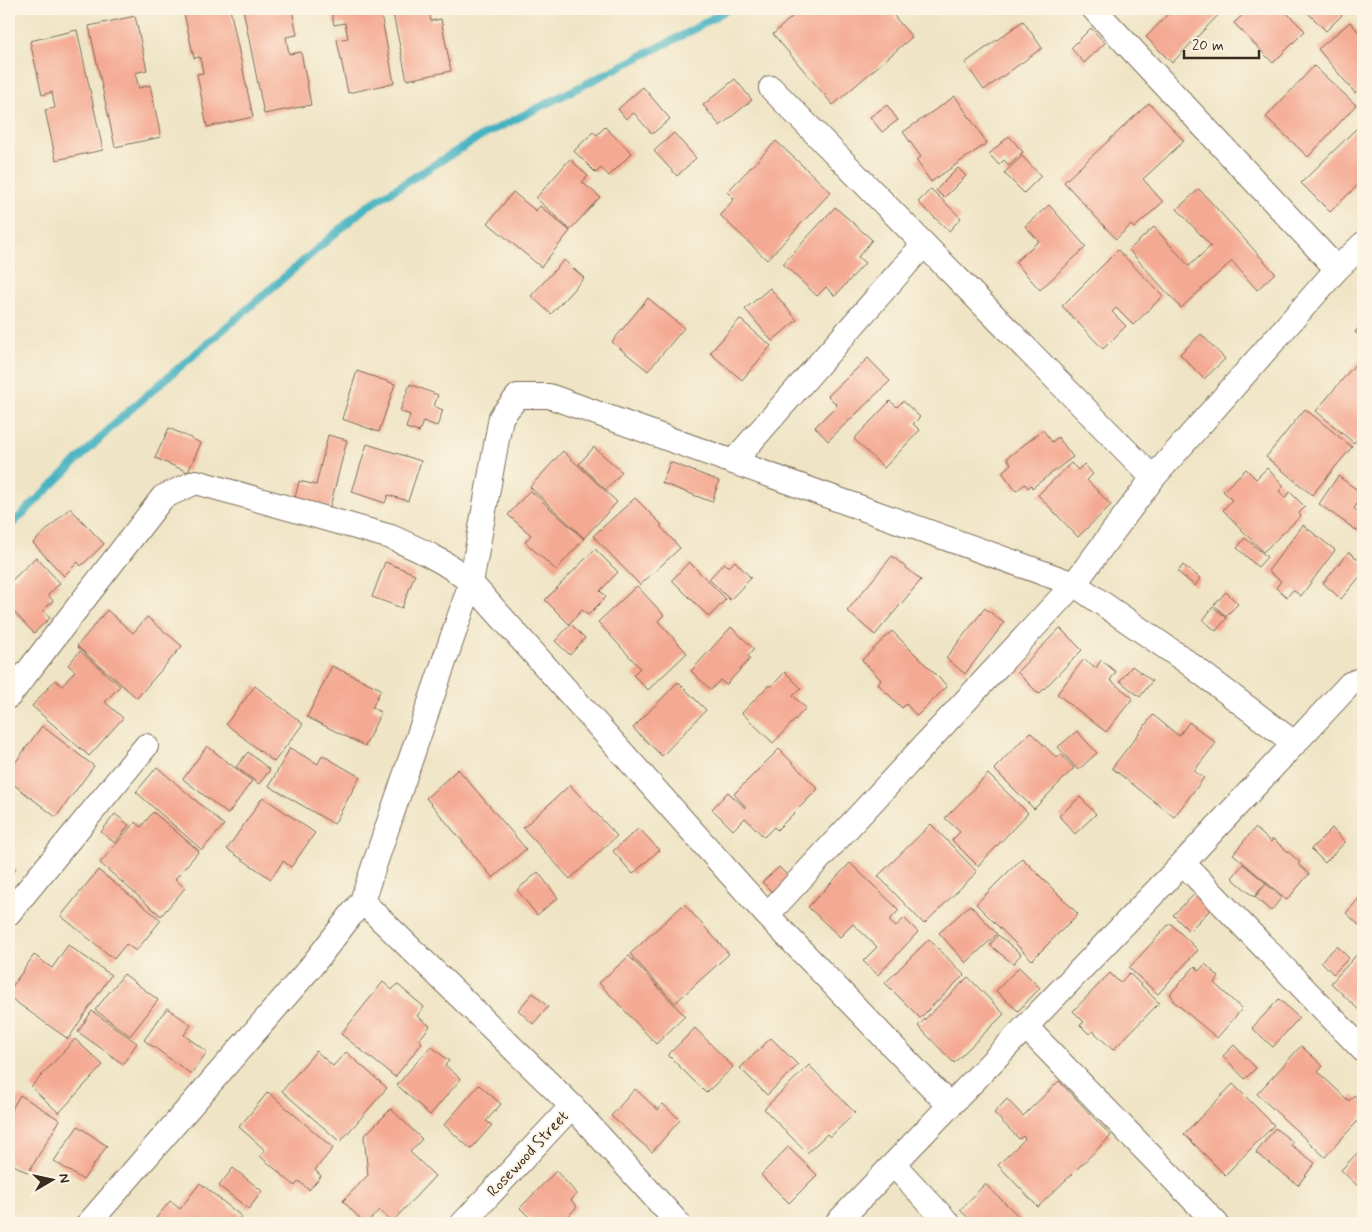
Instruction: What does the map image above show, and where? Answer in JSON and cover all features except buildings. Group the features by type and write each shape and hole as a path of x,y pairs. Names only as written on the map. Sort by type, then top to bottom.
{"street":[{"path":"1094,9 1336,269"},
{"path":"772,88 1153,478"},
{"path":"733,462 924,244"},
{"path":"767,916 1074,584 1153,478 1336,269 1363,244"},
{"path":"89,1223 310,968 362,901 472,583 501,417 518,396 549,396 1074,584 1183,659 1294,744"},
{"path":"9,696 163,497 196,482 390,537 452,567 472,583 767,916 950,1106"},
{"path":"837,1223 1183,863 1350,684 1363,679"},
{"path":"9,913 146,746"},
{"path":"1183,863 1363,1050"},
{"path":"362,901 572,1106 678,1223"},
{"path":"1026,1027 1216,1223"},
{"name":"Rosewood Street","path":"463,1223 572,1106"},
{"path":"894,1165 948,1223"}],"waterway":[{"path":"9,527 124,415 366,207 476,139 689,32 728,9"}]}
